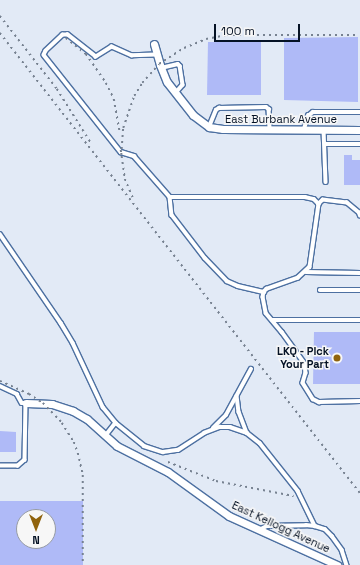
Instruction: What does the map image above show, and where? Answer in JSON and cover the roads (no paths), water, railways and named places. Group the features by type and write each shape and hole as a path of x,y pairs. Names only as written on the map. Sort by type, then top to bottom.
{"street":[{"name":"East Burbank Avenue","path":"154,44 167,82 193,115 209,127 223,130 360,130"},
{"name":"East Kellogg Avenue","path":"26,403 52,404 66,408 87,419 106,436 128,452 177,478 215,508 259,530 337,565"}],"lane":[{"path":"157,55 132,56 112,47 96,57 68,35 63,36 46,51 44,55 121,152 134,156 170,197 172,215 205,258 227,281 238,286 264,292 276,285 298,278 306,272 312,261 320,204 323,200 347,203 359,213 360,216"},
{"path":"161,68 178,64 180,66 183,85 176,93"},
{"path":"209,127 216,110 219,108 266,107 270,109 270,130"},
{"path":"304,130 308,116 313,112 360,112"},
{"path":"324,130 326,182"},
{"path":"325,144 360,144"},
{"path":"170,197 305,197 314,199 320,204"},
{"path":"0,234 61,323 78,353 103,407 116,423 144,446 163,452 178,450 211,430 220,427 230,427 247,433 260,444 298,491 315,526"},
{"path":"306,272 360,273"},
{"path":"320,290 360,290"},
{"path":"264,292 263,305 266,313 305,364 306,373 303,383 313,399 319,402 360,401"},
{"path":"272,320 360,320"},
{"path":"211,430 226,415 251,369"},
{"path":"0,386 17,394 22,403 26,403 25,460 18,466 0,466"},
{"path":"237,396 240,412 247,433"},
{"path":"106,436 116,423"},
{"path":"259,530 267,526 315,526 325,529 342,550 347,565"}],"railway":[{"path":"0,16 57,89 91,143"},
{"path":"0,33 360,493"},
{"path":"121,155 123,128 134,96 142,83 159,64 184,48 206,39 227,35 358,35"},
{"path":"66,38 86,54 106,83 114,99 120,132"},
{"path":"121,150 125,179 133,198"},
{"path":"0,381 29,394 43,403 62,423 74,442 83,475 83,565"},
{"path":"168,462 216,481 294,496"}],"place":[{"name":"LKQ - Pick Your Part","path":"337,358"}]}
